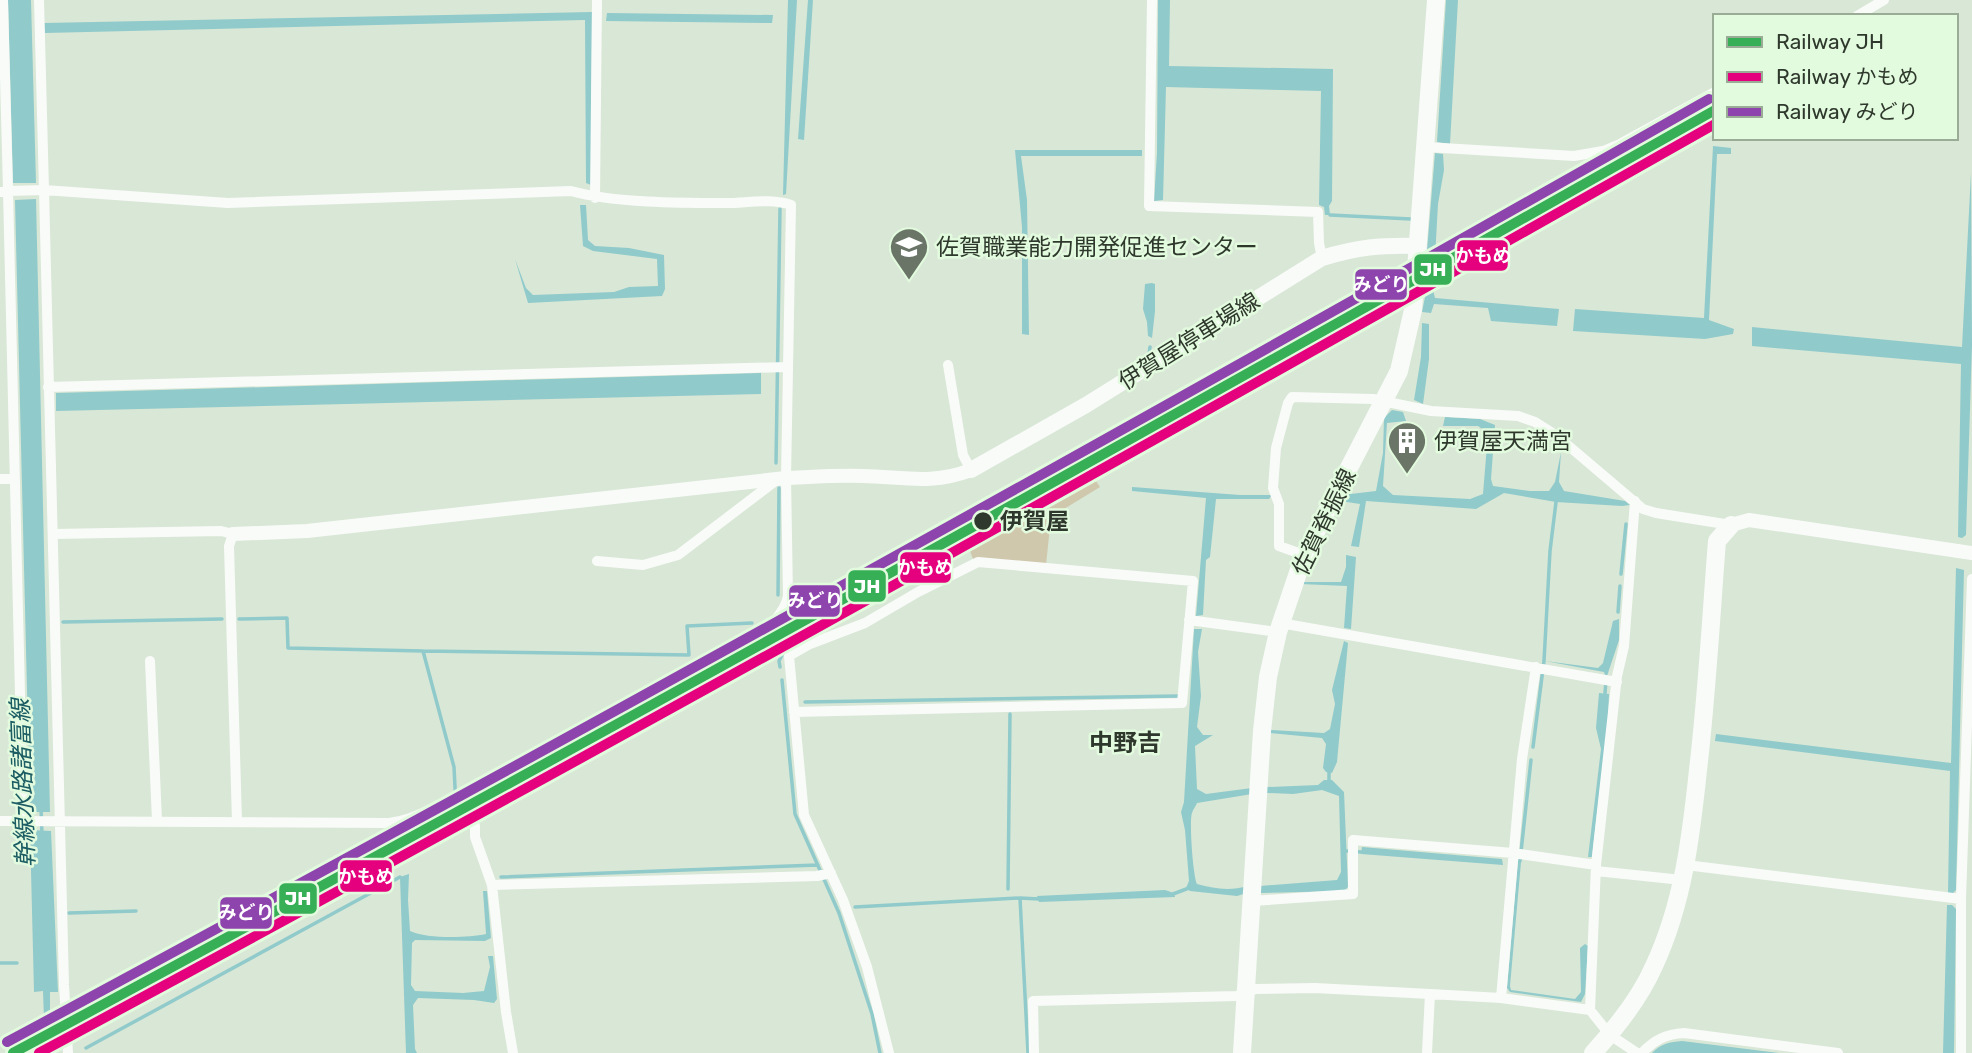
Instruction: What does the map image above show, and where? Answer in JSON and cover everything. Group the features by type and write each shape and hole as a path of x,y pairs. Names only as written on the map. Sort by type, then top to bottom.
{"main road":[{"name":"佐賀脊振線","path":"1242,1053 1262,731 1268,677 1279,627 1304,555 1399,371 1408,335 1413,310 1436,0"},
{"name":"伊賀屋停車場線","path":"971,470 1087,405 1322,258 1353,248 1377,245 1418,246"},
{"path":"1593,1053 1610,1035 1653,969 1675,913 1684,873 1702,738 1717,541 1731,525"}],"street":[{"path":"3,0 4,191 23,821"},
{"path":"39,0 64,985 68,1053"},
{"path":"595,198 597,0"},
{"path":"1152,0 1149,206 1318,212 1322,258"},
{"path":"1860,14 1884,0"},
{"path":"1426,147 1574,156 1620,144 1713,93"},
{"path":"0,821 407,821 450,800 462,799 767,630 788,596 782,479 790,205 782,202 726,203 595,198 570,191 228,203 44,190 4,191"},
{"path":"54,534 221,531 233,534 307,531 782,479 860,475 928,480 949,478 971,470 963,454 948,365"},
{"path":"48,387 787,367"},
{"path":"1304,555 1279,546 1279,504 1273,488 1276,448 1287,403 1292,397 1320,396 1373,399 1431,411 1518,416 1535,422 1557,436 1643,509 1656,513 1731,525 1749,520 1972,553"},
{"path":"0,479 14,479"},
{"path":"597,561 643,565 678,555 782,479"},
{"path":"1635,501 1624,646 1616,682 1597,868 1590,1010 1610,1035 1637,1053"},
{"path":"233,534 229,546 237,822"},
{"path":"794,712 1182,697 1196,620 1193,581 978,562 918,592 865,624 810,644 789,656 794,712 804,815 831,873 867,967 889,1053"},
{"path":"1961,1053 1961,899 1972,579"},
{"path":"1196,620 1347,635 1616,682"},
{"path":"150,661 157,821"},
{"path":"1501,998 1522,760 1536,667"},
{"path":"462,799 475,826 475,837 492,885 513,1053"},
{"path":"1251,901 1353,894 1353,840 1513,860 1526,854 1583,863 1597,868 1684,873 1961,899"},
{"path":"492,885 817,876 831,873"},
{"path":"1034,1053 1033,1001 1237,996 1255,989 1315,988 1501,998 1590,1010"},
{"path":"1427,1053 1430,994"},
{"path":"1642,1053 1660,1038 1684,1033 1838,1053"}],"shaded area":[{"path":"1096,481 1100,487 1051,517 1046,565 973,559 970,551"}],"water":[{"path":"8,0 31,0 36,183 13,183"},
{"path":"788,0 797,0 786,194 783,195"},
{"path":"808,0 813,0 804,140 798,139"},
{"path":"1158,0 1170,0 1169,66 1333,69 1330,215 1325,215 1324,207 1319,205 1321,91 1166,87 1163,200 1154,201"},
{"path":"1446,0 1458,0 1450,144 1437,142"},
{"path":"592,12 591,185 586,183 585,20 45,33 44,23"},
{"path":"607,13 773,15 772,23 606,21"},
{"path":"1713,146 1731,148 1731,154 1717,154 1709,320 1734,329 1733,334 1705,339 1573,331 1575,309 1704,318"},
{"path":"1015,150 1142,150 1142,156 1021,156 1027,200 1029,335 1022,334 1022,227"},
{"path":"1435,153 1443,154 1444,170 1438,204 1435,258 1426,263"},
{"path":"1971,173 1972,345 1966,535 1962,538 1958,537 1961,364 1752,346 1752,327 1962,347"},
{"path":"36,199 50,812 30,812 15,200"},
{"path":"580,205 586,205 588,240 595,246 629,248 664,255 665,289 662,296 528,303 515,259 526,288 533,295 614,292 629,287 658,286 657,259 593,251 583,246"},
{"path":"1145,284 1155,284 1155,311 1152,338 1148,336 1143,309"},
{"path":"1432,286 1435,298 1559,309 1557,326 1491,321 1488,308 1434,304 1431,313 1422,312 1427,287"},
{"path":"1422,323 1429,324 1429,359 1423,404 1414,400 1421,357"},
{"path":"761,373 761,394 56,411 56,393"},
{"path":"1392,410 1403,412 1406,421 1387,423 1383,486 1393,495 1470,499 1483,494 1488,433 1478,426 1443,426 1445,417 1480,419 1495,425 1491,479 1493,486 1549,491 1555,482 1561,452 1559,482 1564,491 1625,501 1630,505 1556,502 1504,493 1476,509 1366,501 1359,547 1351,546 1360,504 1340,501 1342,495 1376,491 1383,453 1384,418"},
{"path":"1132,487 1272,495 1269,499 1216,499 1210,557 1206,560 1203,615 1196,616 1206,498 1132,491"},
{"path":"1346,555 1356,557 1351,629 1344,628 1347,586 1300,584 1341,582 1346,567"},
{"path":"1956,568 1964,570 1956,890 1948,894 1950,771 1715,741 1716,734 1951,763"},
{"path":"1619,619 1619,640 1607,676 1604,672 1545,661 1598,668 1603,663 1613,621"},
{"path":"1194,629 1202,629 1198,652 1201,696 1197,727 1203,735 1213,735 1195,746 1197,789 1206,794 1252,788 1252,794 1197,803 1191,818 1194,871 1197,884 1222,889 1248,886 1247,893 1237,896 1190,891 1186,888 1189,881 1181,812 1184,802"},
{"path":"1344,641 1348,643 1337,762 1332,773 1323,768 1326,744 1322,738 1270,733 1271,730 1324,733 1330,729 1335,704 1332,690"},
{"path":"1599,693 1609,694 1608,719 1592,857 1588,857 1601,749 1596,728"},
{"path":"1324,780 1332,780 1344,792 1348,887 1344,891 1260,893 1260,886 1337,880 1341,872 1339,796 1322,790 1293,794 1267,793 1267,787 1318,785"},
{"path":"30,830 51,831 58,992 50,992 50,1019 44,1019 43,991 34,992"},
{"path":"1362,847 1502,859 1503,865 1361,854"},
{"path":"1518,860 1521,862 1511,990 1575,999 1581,992 1580,948 1585,944 1588,946 1585,994 1581,1002 1510,992 1507,988"},
{"path":"409,874 410,931 447,937 486,934 483,891 487,891 491,938 485,941 415,940 412,943 411,985 415,991 484,991 490,967 488,956 493,956 497,999 494,1003 418,998 413,1005 417,1053 406,1053 400,877"},
{"path":"1165,890 1174,893 1175,897 1039,902 1037,896"},
{"path":"1947,905 1956,909 1954,1053 1943,1053"},
{"path":"1682,1041 1779,1053 1652,1053 1658,1047"}],"waterway":[{"path":"776,463 780,209"},
{"path":"1330,215 1411,219"},
{"path":"1149,355 1150,347"},
{"path":"778,595 779,488"},
{"path":"1533,747 1544,661 1550,551 1556,502"},
{"path":"1621,574 1626,524"},
{"path":"1618,612 1620,586"},
{"path":"239,619 287,618 288,648 423,651"},
{"path":"63,622 222,619"},
{"path":"456,807 454,767 423,651 689,655 687,626 752,623"},
{"path":"780,667 779,661 783,653"},
{"path":"782,680 795,814 839,913 872,1014 880,1053"},
{"path":"1605,693 1606,681"},
{"path":"805,702 1180,696"},
{"path":"1008,889 1010,714"},
{"path":"1520,861 1531,760"},
{"path":"1329,772 1329,780"},
{"name":"幹線水路諸富線","path":"41,808 42,835"},
{"path":"1347,851 1361,852"},
{"path":"501,877 818,865"},
{"path":"86,1048 400,877"},
{"path":"1173,894 1189,888"},
{"path":"1020,898 1039,899"},
{"path":"855,907 1020,898 1028,1053"},
{"path":"69,913 136,911"},
{"path":"0,963 17,963"}],"rail line":[{"name":"みどり","path":"7,1042 861,575 1709,99"},
{"name":"JH","path":"13,1053 866,586 1713,111"},
{"name":"かもめ","path":"39,1053 460,825 879,593 1713,125"}],"place":[{"name":"佐賀職業能力開発促進センター","path":"909,281"},
{"name":"伊賀屋天満宮","path":"1407,475"},
{"name":"伊賀屋","path":"983,521"}],"district":[{"name":"中野吉","path":"1125,743"}]}
